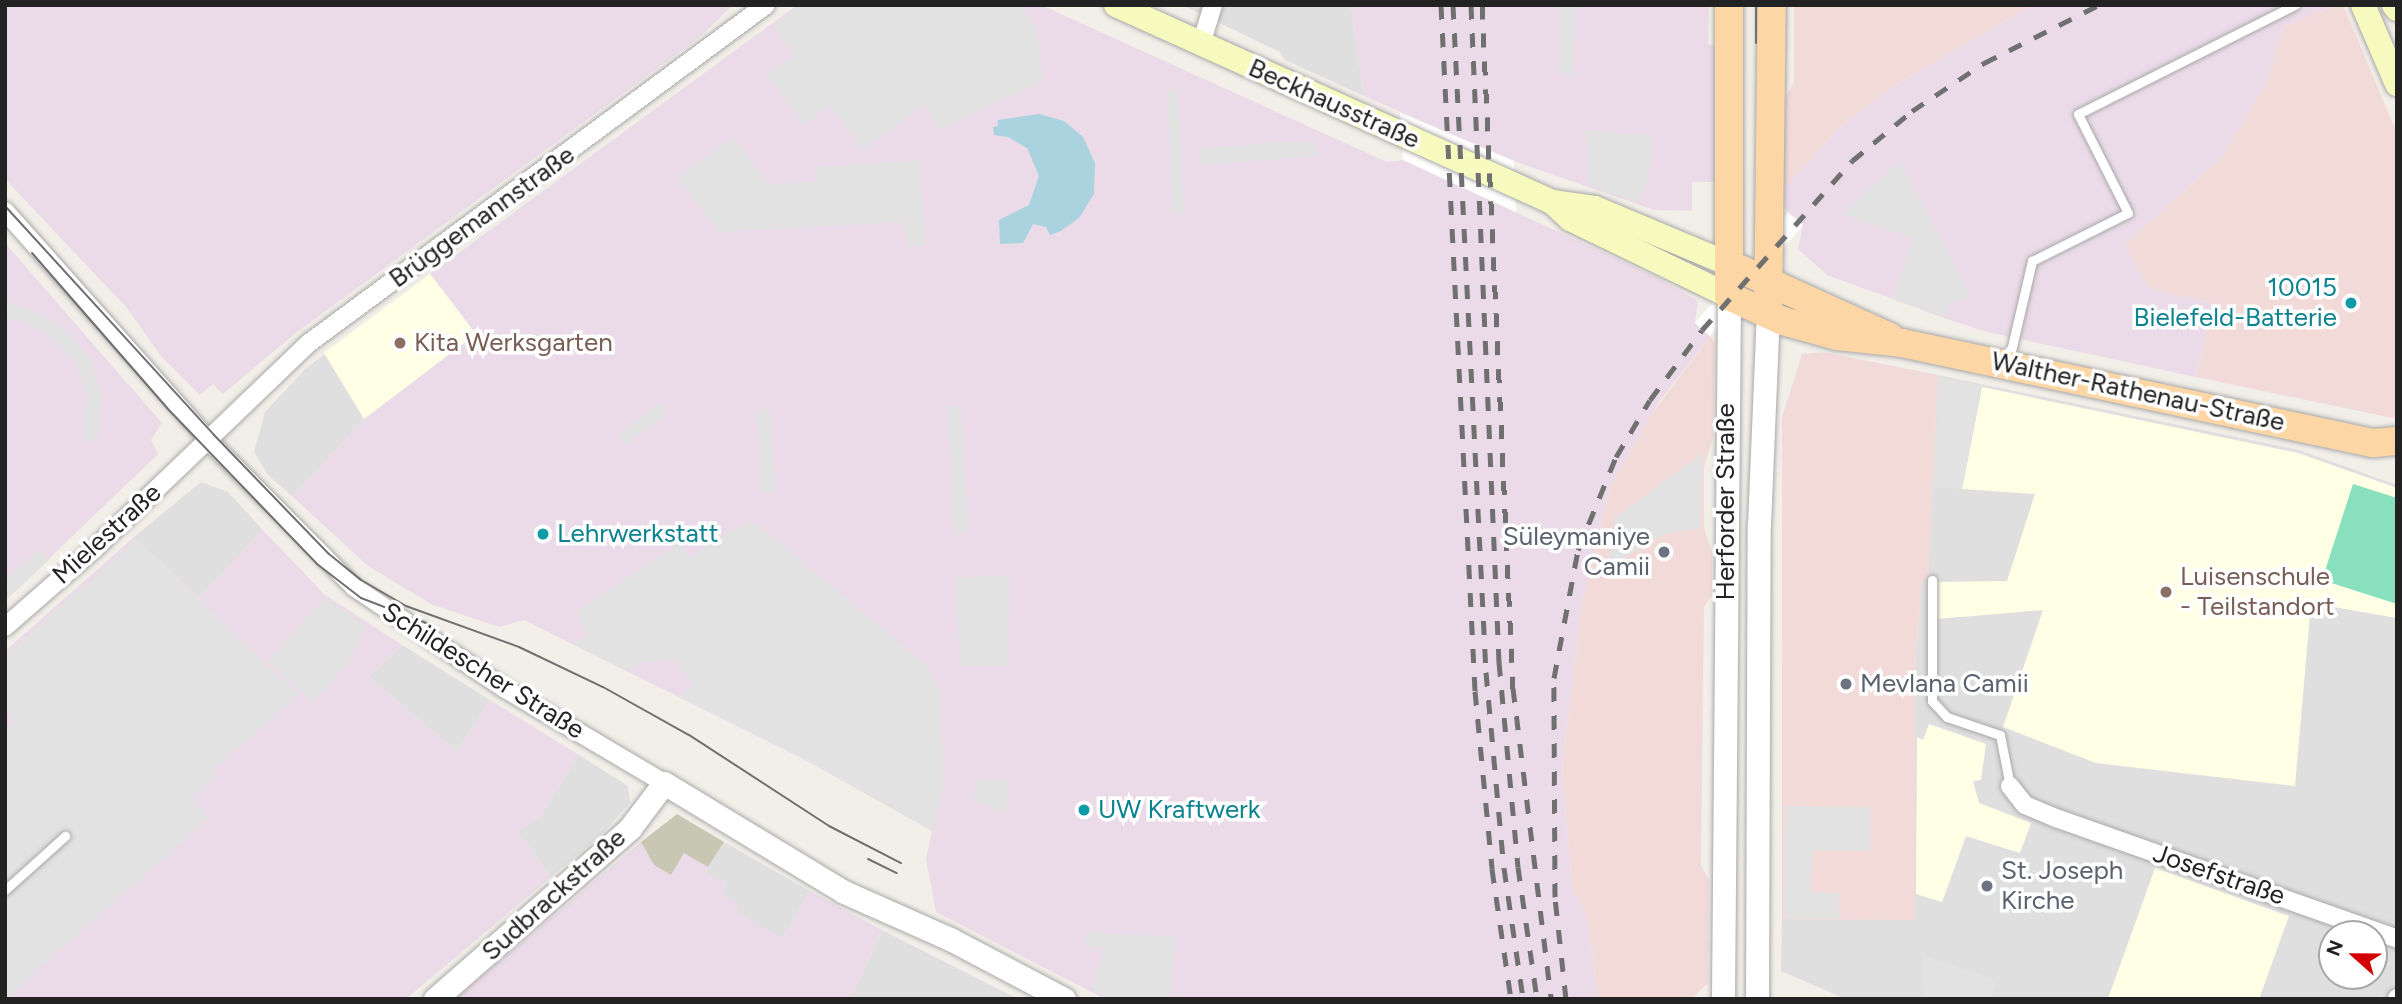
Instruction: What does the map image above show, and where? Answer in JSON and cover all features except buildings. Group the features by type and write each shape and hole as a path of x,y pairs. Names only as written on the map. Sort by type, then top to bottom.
{"main road":[{"name":"Beckhausstraße","path":"1116,5 1552,202 1595,208 1769,281"},
{"name":"Herforder Straße","path":"1729,5 1729,296"},
{"name":"Herforder Straße","path":"1768,314 1772,5"},
{"path":"2363,5 2397,84"},
{"name":"Beckhausstraße","path":"1552,202 1570,219 1729,296"},
{"name":"Walther-Rathenau-Straße","path":"1769,281 1850,315 1902,343"},
{"name":"Walther-Rathenau-Straße","path":"1729,296 1768,314 1837,336 1902,343 2385,442 2397,460"}],"street":[{"name":"Brüggemannstraße","path":"208,440 309,342 766,5"},
{"path":"1200,44 1213,5"},
{"name":"Schildescher Straße","path":"5,211 208,440 337,572 379,607 844,892 950,939 1064,999"},
{"name":"Herforder Straße","path":"1729,296 1723,999 1757,998 1760,498 1768,314"},
{"name":"Mielestraße","path":"5,626 208,440"},
{"path":"1727,748 1737,760 1742,784 1759,790"},
{"name":"Sudbrackstraße","path":"435,999 624,834 664,783"},
{"name":"Josefstraße","path":"2010,786 2025,805 2056,818 2397,939"},
{"path":"1757,998 1769,999"}],"lane":[{"path":"2007,365 2032,261 2128,213 2078,114 2295,5"},
{"path":"1932,580 1932,701 1947,717 2000,735 2010,786"},
{"path":"5,891 65,836"}],"shaded area":[{"path":"5,5 733,5 700,37 297,332 223,394 213,384 200,395 161,356 127,308 5,179"},
{"path":"797,5 1041,5 1387,162 1403,160 1658,278 1698,301 1695,323 1710,336 1659,402 1610,487 1582,603 1562,769 1573,895 1579,897 1588,923 1598,999 1105,999 936,912 926,859 932,831 807,761 524,620 499,627 431,604 368,566 293,497 364,419 476,334 430,274"},
{"path":"801,5 1022,5 1037,32 1043,81 940,129 924,105 863,149 830,105 804,125 767,75 794,55 772,26"},
{"path":"1182,5 1351,5 1364,96 1285,60 1280,52"},
{"path":"1351,5 1709,5 1708,44 1717,46 1715,182 1692,182 1692,211 1654,210 1514,161 1364,96"},
{"path":"1561,5 1575,5 1573,75 1558,74"},
{"path":"1794,5 2032,5 1897,84 1840,127 1783,190 1783,102 1794,82"},
{"path":"2032,5 2336,5 2284,27 2265,86 2222,157 2125,244 2148,288 2213,303 2196,377 1987,332 1827,275 1798,249 1803,225 1783,207 1783,190 1840,127 1897,84"},
{"path":"2336,5 2343,5 2397,133 2397,419 2196,377 2213,303 2148,288 2125,244 2222,157 2265,86 2284,27"},
{"path":"1167,90 1178,90 1184,213 1173,214"},
{"path":"1586,130 1652,136 1650,170 1639,202 1589,185"},
{"path":"734,137 769,185 818,181 817,167 920,160 925,246 907,247 905,222 719,232 678,178"},
{"path":"1315,140 1316,156 1202,165 1200,148"},
{"path":"1900,160 1970,298 1948,303 1944,317 1893,298 1913,238 1843,215"},
{"path":"5,243 162,423 151,440 158,454 5,601"},
{"path":"430,274 476,334 364,419 293,497 268,475 254,452 265,412 305,369"},
{"name":"Kita Werksgarten","path":"430,274 476,334 364,419 324,353"},
{"path":"5,303 31,309 62,327 90,358 102,396 97,442 83,440 87,393 73,360 53,339 30,324 5,318"},
{"path":"1710,336 1715,343 1713,437 1704,467 1704,527 1712,552 1712,595 1704,607 1701,866 1709,879 1708,983 1691,999 1598,999 1588,923 1573,895 1562,769 1582,603 1610,487 1651,415"},
{"path":"1823,352 1938,375 1928,580 1922,580 1915,665 1915,920 1782,919 1782,417 1802,354"},
{"path":"1938,375 2299,450 2397,485 2397,999 1846,999 1781,971 1782,919 1914,920 1915,665 1922,580 1928,579"},
{"path":"1939,377 1982,387 1962,489 1933,487"},
{"name":"Luisenschule - Teilstandort","path":"1982,387 2298,453 2397,488 2397,618 2311,603 2295,786 2096,763 2003,727 2043,610 1937,619 1936,582 2007,581 2035,494 1962,489"},
{"path":"660,403 668,415 625,445 618,434"},
{"path":"948,406 961,406 968,533 954,534"},
{"path":"770,409 775,492 761,493 757,410"},
{"path":"1703,453 1700,528 1664,534 1607,568 1614,518"},
{"path":"201,482 228,492 263,530 199,598 134,537"},
{"path":"748,522 760,526 927,666 941,691 943,786 933,831 808,761 679,697 694,686 675,660 643,662 628,672 574,645 588,635 577,611 678,544 688,557"},
{"path":"263,530 324,594 402,645 369,677 457,752 490,700 579,755 541,815 518,832 551,877 406,999 5,999 5,651 134,537 199,598"},
{"path":"136,540 299,695 212,771 216,776 192,798 209,818 5,999 5,730 15,721 5,709 5,655"},
{"path":"39,549 49,560 5,601 5,580"},
{"path":"1010,576 1008,667 960,667 955,577"},
{"path":"325,598 367,626 349,662 313,702 267,661"},
{"path":"402,645 490,700 457,752 369,677"},
{"path":"1929,724 1986,744 1981,780 1973,781 1979,803 2031,823 2020,853 1966,836 1942,902 1916,894 1917,737 1923,740"},
{"path":"579,755 628,786 630,803 601,835 551,877 518,832 541,815"},
{"path":"975,779 1008,781 1006,812 990,811 990,804 974,803"},
{"path":"1785,806 1870,807 1870,851 1812,851 1811,892 1839,893 1839,919 1784,918"},
{"path":"677,814 724,842 708,867 684,853 671,875 654,865 641,842"},
{"path":"641,842 654,865 671,875 684,852 708,867 705,872 727,883 722,894 740,904 736,912 782,939 810,891 882,930 850,999 455,999"},
{"path":"724,842 810,891 782,939 735,912 739,904 721,894 705,872"},
{"path":"2155,868 2289,916 2259,999 2108,999"},
{"path":"882,930 1018,999 850,999"},
{"path":"1086,932 1175,937 1170,999 1112,999 1092,991 1104,948 1085,946"},
{"path":"1922,955 1998,981 1990,999 1924,999"}],"green space":[{"path":"2353,484 2397,498 2397,604 2322,580"}],"water":[{"path":"1039,114 1064,121 1083,137 1095,163 1094,194 1079,218 1061,231 1050,235 1046,227 1033,224 1023,243 1000,244 999,220 1029,205 1039,176 1027,148 1008,137 994,135 993,127 998,126 998,120"}],"pier":[{"path":"1400,113 1514,161 1516,212 1403,160"},
{"path":"1788,213 1803,225 1710,336 1695,323"}],"tram line":[{"path":"1756,5 1756,43"},
{"path":"5,206 214,435 329,554 361,580 406,606 519,647 603,687 689,735 829,826 901,863"},
{"path":"32,253 167,408 317,564 361,598 434,626"},
{"path":"868,859 897,873"}],"railway":[{"path":"1441,5 1475,691 1492,869 1511,999"},
{"path":"1453,5 1486,672 1504,868 1523,999"},
{"path":"1471,5 1499,662 1518,867 1537,999"},
{"path":"1482,5 1513,688 1551,999"},
{"path":"1566,999 1555,897 1554,678 1578,550 1616,457 1650,400 1702,330 1852,161 1912,111 1984,63 2099,5"}],"place":[{"name":"10015 Bielefeld-Batterie","path":"2351,303"},
{"name":"Kita Werksgarten","path":"400,343"},
{"name":"Lehrwerkstatt","path":"543,534"},
{"name":"Süleymaniye Camii","path":"1664,552"},
{"name":"Luisenschule - Teilstandort","path":"2166,592"},
{"name":"Mevlana Camii","path":"1846,684"},
{"name":"UW Kraftwerk","path":"1084,810"},
{"name":"St. Joseph Kirche","path":"1987,886"}]}
